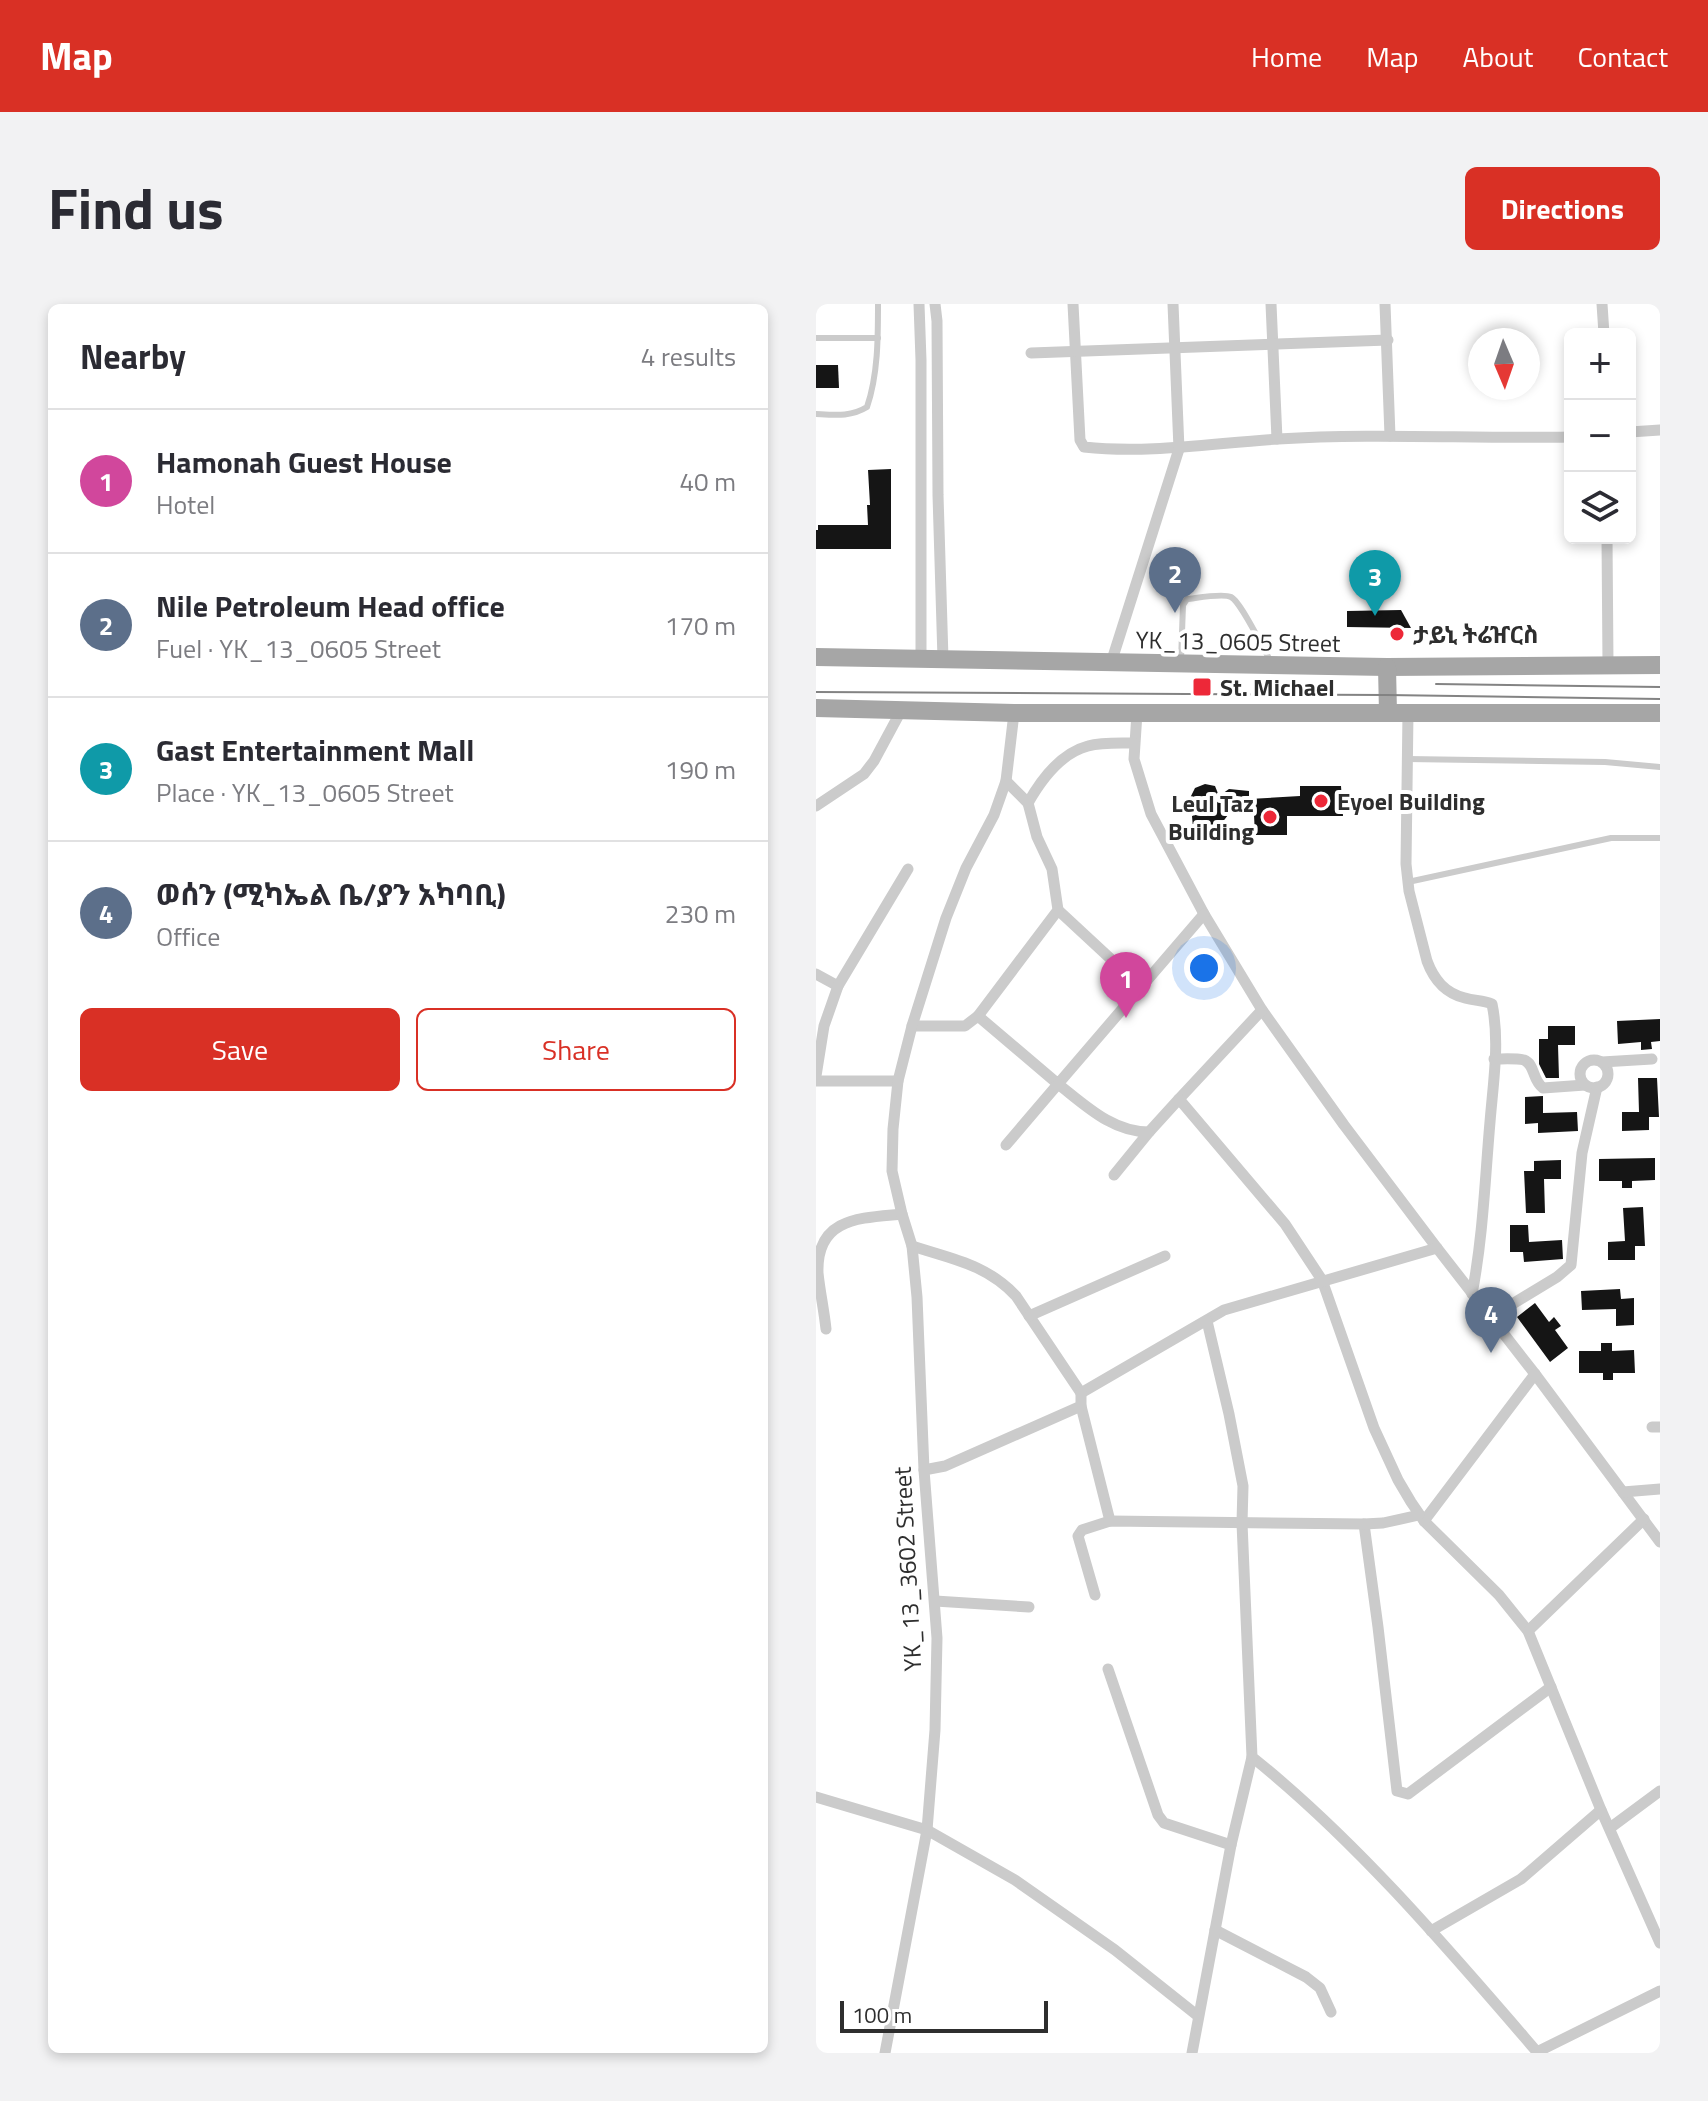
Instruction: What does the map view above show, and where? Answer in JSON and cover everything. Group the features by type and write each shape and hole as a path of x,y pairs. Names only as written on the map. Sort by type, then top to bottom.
{"main road":[{"name":"YK_13_0605 Street","path":"816,657 1387,667 1660,665"},
{"path":"1387,667 1388,713"},
{"path":"816,708 1014,713 1660,713"}],"street":[{"path":"919,304 921,659"},
{"path":"935,304 943,659"},
{"path":"1073,304 1081,445 1088,448 1179,449 1277,439 1390,436 1564,437"},
{"path":"1111,663 1179,449 1173,304"},
{"path":"1271,304 1277,439"},
{"path":"1385,304 1390,436"},
{"path":"1602,304 1604,328"},
{"path":"1031,353 1388,340"},
{"path":"1636,432 1660,430"},
{"path":"1607,544 1608,664"},
{"path":"816,806 864,774 902,709"},
{"name":"YK_13_3602 Street","path":"885,2053 927,1830 935,1730 937,1638 924,1470 917,1297 912,1246 892,1171 898,1081 946,918 966,868 994,815 1006,781 1014,713"},
{"path":"1137,713 1134,759 1151,814 1204,914 1262,1010 1437,1248 1660,1542"},
{"path":"1408,713 1406,864 1431,973 1453,993 1492,1004 1494,1059 1480,1250 1472,1294"},
{"path":"1028,803 1040,782 1072,752 1090,745 1134,743"},
{"path":"1006,781 1028,803 1037,837 1052,869 1058,910 1141,987"},
{"path":"898,1081 818,1079 824,1026 838,986 908,869"},
{"path":"912,1026 965,1026 978,1016 1058,910"},
{"path":"1006,1145 1204,914"},
{"path":"816,974 838,986"},
{"path":"1114,1175 1149,1132 1262,1010"},
{"path":"978,1016 1108,1122 1134,1132 1149,1132"},
{"path":"1494,1059 1526,1061 1531,1065 1535,1081 1543,1088 1603,1085 1607,1079 1606,1067 1602,1062"},
{"path":"1591,1086 1579,1074 1584,1063 1652,1059"},
{"path":"1491,1317 1557,1277 1571,1265 1591,1086"},
{"path":"1179,1099 1285,1224 1322,1280 1374,1428 1398,1480 1422,1518 1499,1595 1528,1631 1601,1810 1660,1943"},
{"path":"826,1329 817,1262 824,1238 831,1230 849,1221 902,1214"},
{"path":"912,1246 981,1268 1016,1296 1081,1393 1081,1406 1110,1521"},
{"path":"1081,1393 1224,1310 1437,1248"},
{"path":"1029,1316 1165,1256"},
{"path":"1192,2053 1231,1845 1252,1757 1243,1486 1207,1321"},
{"path":"1095,1595 1078,1536 1082,1530 1110,1521 1364,1524 1422,1518 1535,1374"},
{"path":"924,1470 945,1466 1081,1406"},
{"path":"1623,1492 1660,1489"},
{"path":"1528,1631 1644,1519"},
{"path":"1364,1524 1397,1791 1408,1794 1551,1687"},
{"path":"935,1601 1029,1607"},
{"path":"1108,1669 1158,1815 1164,1823 1231,1845"},
{"path":"1252,1757 1320,1816 1431,1931 1538,2052 1660,1991"},
{"path":"1610,1828 1660,1791"},
{"path":"816,1797 927,1830 1015,1880 1119,1953 1198,2016"},
{"path":"1431,1931 1521,1879 1601,1810"},
{"path":"1215,1930 1306,1977 1320,1988 1331,2012"}],"lane":[{"path":"816,414 847,415 867,407 878,338 878,304"},
{"path":"816,338 878,338"},
{"path":"1181,664 1183,605 1187,599 1227,596 1233,598 1240,608 1273,665"},
{"path":"1407,759 1605,762 1660,767"},
{"path":"1408,882 1611,838 1660,838"}],"building":[{"path":"816,365 838,365 839,388 816,388"},
{"path":"891,469 891,549 816,549 818,525 868,525 868,470"},
{"path":"1401,610 1411,628 1347,627 1347,611"},
{"path":"1205,784 1215,786 1219,796 1229,789 1249,791 1249,799 1300,796 1300,786 1341,786 1343,816 1287,816 1287,835 1255,835 1254,815 1228,815 1218,828 1193,828 1192,816 1197,812 1190,798 1195,788"},
{"path":"1660,1019 1660,1041 1651,1042 1652,1049 1641,1050 1641,1042 1618,1044 1617,1021"},
{"path":"1548,1026 1575,1026 1575,1045 1558,1045 1559,1078 1546,1078 1539,1064 1539,1039 1548,1039"},
{"path":"1638,1078 1657,1078 1659,1117 1649,1117 1649,1130 1622,1131 1622,1112 1639,1112"},
{"path":"1543,1096 1543,1113 1577,1112 1578,1131 1538,1133 1538,1123 1525,1124 1525,1097"},
{"path":"1655,1158 1655,1180 1632,1181 1632,1188 1622,1188 1622,1181 1599,1181 1599,1159"},
{"path":"1561,1160 1561,1179 1544,1179 1545,1213 1526,1213 1524,1171 1534,1171 1534,1161"},
{"path":"1643,1207 1645,1246 1635,1246 1635,1260 1608,1260 1608,1242 1625,1241 1623,1208"},
{"path":"1510,1225 1528,1225 1529,1242 1562,1240 1563,1259 1524,1262 1523,1252 1510,1252"},
{"path":"1620,1289 1621,1299 1634,1298 1634,1325 1616,1326 1616,1309 1582,1310 1581,1291"},
{"path":"1535,1303 1549,1322 1554,1317 1561,1326 1555,1330 1568,1348 1550,1362 1517,1317"},
{"path":"1601,1343 1612,1343 1612,1351 1634,1350 1635,1373 1613,1373 1613,1380 1603,1380 1603,1373 1579,1373 1579,1351 1601,1351"}],"tram line":[{"path":"1436,684 1660,687"},
{"path":"816,692 1660,699"}],"place":[{"name":"Nile Petroleum Head office","path":"1175,613"},
{"name":"Gast Entertainment Mall","path":"1375,616"},
{"name":"ታይኒ ትሬዠርስ","path":"1397,634"},
{"name":"St. Michael","path":"1202,687"},
{"name":"Eyoel Building","path":"1321,801"},
{"name":"Leul Taz Building","path":"1270,817"},
{"name":"Hamonah Guest House","path":"1126,1018"},
{"name":"ወሰን (ሚካኤል ቤ/ያን አካባቢ)","path":"1491,1353"}]}
